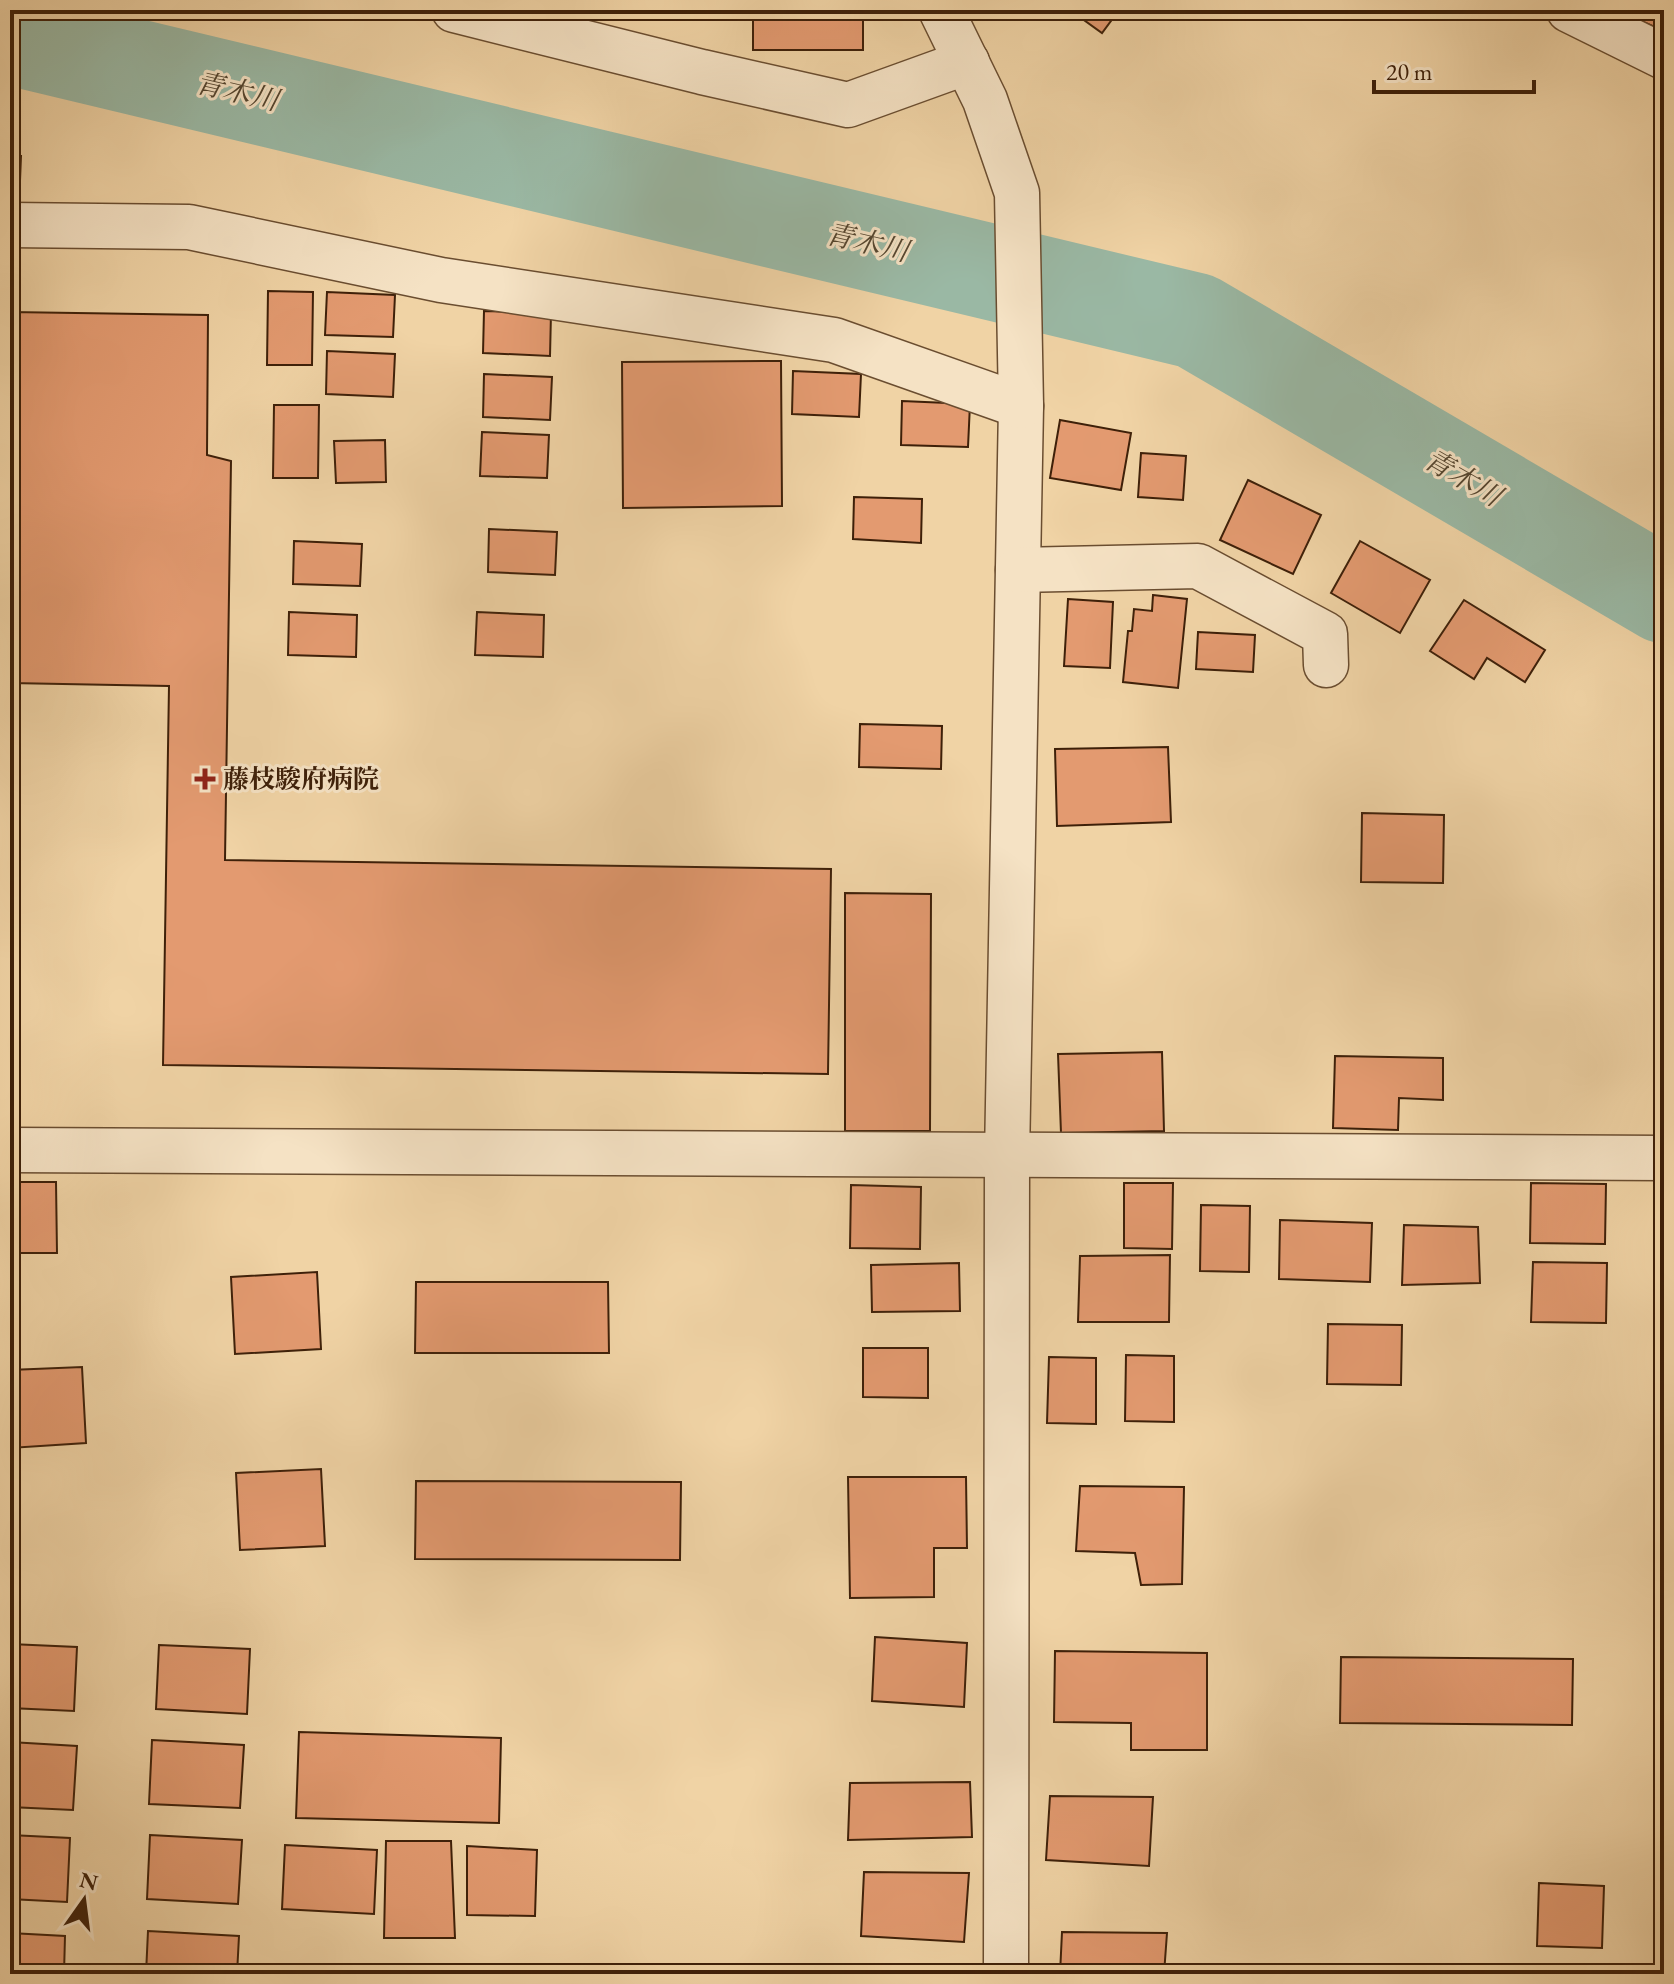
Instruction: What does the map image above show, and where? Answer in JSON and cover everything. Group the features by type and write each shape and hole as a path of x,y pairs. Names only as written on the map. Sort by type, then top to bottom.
{"street":[{"path":"454,10 848,105 967,62"},
{"path":"941,10 985,100 1017,193 1021,386 1007,1157 1006,1974"},
{"path":"1569,10 1664,57"},
{"path":"10,225 189,227 441,280 834,340 1021,386"},
{"path":"1018,570 1198,566 1325,634 1326,665"},
{"path":"10,1150 1664,1158"}],"building":[{"path":"753,10 863,10 863,50 753,50"},
{"path":"1070,10 1119,10 1102,33"},
{"path":"1646,10 1664,10 1664,31 1641,21"},
{"path":"10,156 21,156 19,205 10,204"},
{"path":"268,291 313,292 312,365 267,365"},
{"path":"327,292 395,295 393,337 325,335"},
{"path":"484,311 551,313 550,356 483,353"},
{"path":"10,312 208,315 207,455 231,461 225,860 831,869 828,1074 163,1065 169,686 10,683"},
{"path":"327,351 395,354 393,397 326,394"},
{"path":"781,361 782,506 623,508 622,362"},
{"path":"793,371 861,374 859,417 792,414"},
{"path":"484,374 552,377 550,420 483,417"},
{"path":"902,401 970,404 968,447 901,445"},
{"path":"274,405 319,405 318,478 273,478"},
{"path":"1060,420 1131,433 1121,490 1050,478"},
{"path":"482,432 549,435 547,478 480,476"},
{"path":"385,440 386,482 336,483 334,441"},
{"path":"1141,453 1186,456 1183,500 1138,497"},
{"path":"1248,480 1321,515 1293,574 1220,540"},
{"path":"854,497 922,499 921,543 853,539"},
{"path":"489,529 557,532 555,575 488,572"},
{"path":"294,541 362,544 360,586 293,584"},
{"path":"1360,541 1430,580 1400,633 1331,593"},
{"path":"1153,595 1187,599 1178,688 1123,682 1128,631 1132,631 1134,609 1152,611"},
{"path":"1068,599 1113,602 1110,668 1064,666"},
{"path":"1464,600 1545,650 1525,682 1487,658 1474,679 1430,651"},
{"path":"289,612 357,615 356,657 288,655"},
{"path":"477,612 544,615 543,657 475,655"},
{"path":"1198,632 1255,635 1253,672 1196,669"},
{"path":"860,724 942,726 941,769 859,767"},
{"path":"1168,747 1171,822 1057,826 1055,749"},
{"path":"1362,813 1444,815 1443,883 1361,882"},
{"path":"845,893 931,894 930,1131 845,1131"},
{"path":"1162,1052 1164,1131 1061,1133 1058,1054"},
{"path":"1335,1056 1443,1058 1443,1100 1399,1098 1398,1130 1333,1128"},
{"path":"10,1182 56,1182 57,1253 10,1253"},
{"path":"1124,1183 1173,1183 1172,1249 1124,1248"},
{"path":"1531,1183 1606,1184 1605,1244 1530,1243"},
{"path":"851,1185 921,1187 920,1249 850,1248"},
{"path":"1201,1205 1250,1206 1249,1272 1200,1271"},
{"path":"1280,1220 1372,1223 1370,1282 1279,1279"},
{"path":"1404,1225 1478,1227 1480,1283 1402,1285"},
{"path":"1170,1255 1169,1322 1078,1322 1080,1256"},
{"path":"1533,1262 1607,1263 1606,1323 1531,1322"},
{"path":"959,1263 960,1311 872,1312 871,1265"},
{"path":"1660,1271 1664,1271 1664,1369 1661,1369"},
{"path":"317,1272 321,1349 235,1354 231,1277"},
{"path":"416,1282 608,1282 609,1353 415,1353"},
{"path":"1328,1324 1402,1325 1401,1385 1327,1384"},
{"path":"863,1348 928,1348 928,1398 863,1397"},
{"path":"1126,1355 1174,1356 1174,1422 1125,1421"},
{"path":"1049,1357 1096,1358 1096,1424 1047,1423"},
{"path":"82,1367 86,1443 10,1448 10,1370"},
{"path":"321,1469 325,1546 240,1550 236,1473"},
{"path":"848,1477 966,1477 967,1548 934,1548 934,1597 850,1598"},
{"path":"416,1481 681,1482 680,1560 415,1559"},
{"path":"1080,1486 1184,1487 1182,1584 1141,1585 1135,1553 1076,1551"},
{"path":"875,1637 967,1643 964,1707 872,1701"},
{"path":"10,1644 77,1647 74,1711 10,1708"},
{"path":"159,1645 250,1649 247,1714 156,1709"},
{"path":"1055,1651 1207,1653 1207,1750 1131,1750 1131,1723 1054,1722"},
{"path":"1341,1657 1573,1659 1572,1725 1340,1723"},
{"path":"299,1732 501,1738 499,1823 296,1818"},
{"path":"152,1740 244,1745 240,1808 149,1804"},
{"path":"10,1742 77,1746 73,1810 10,1807"},
{"path":"970,1782 972,1837 848,1840 850,1783"},
{"path":"1050,1796 1153,1797 1149,1866 1046,1860"},
{"path":"10,1835 70,1838 67,1902 10,1899"},
{"path":"150,1835 242,1840 238,1904 147,1899"},
{"path":"386,1841 451,1841 455,1938 384,1938"},
{"path":"285,1845 377,1850 374,1914 282,1909"},
{"path":"467,1846 537,1850 535,1916 467,1915"},
{"path":"864,1872 969,1873 964,1942 861,1936"},
{"path":"1539,1883 1604,1886 1602,1948 1537,1946"},
{"path":"148,1931 239,1936 237,1974 146,1974"},
{"path":"1062,1932 1167,1933 1164,1974 1060,1974"},
{"path":"10,1933 65,1936 64,1974 10,1974"}],"waterway":[{"name":"青木川","path":"10,37 1196,321 1664,595"}],"place":[{"name":"藤枝駿府病院","path":"205,779"}]}
